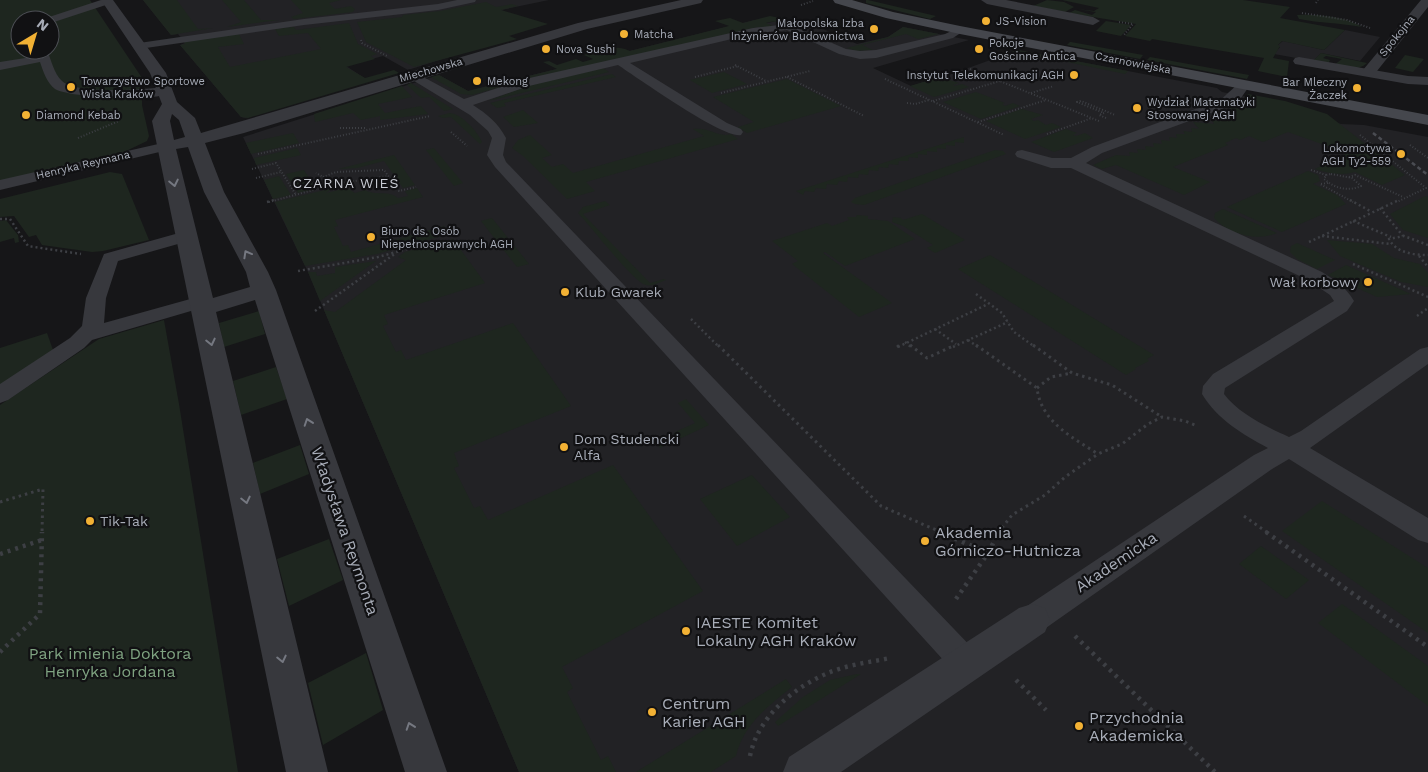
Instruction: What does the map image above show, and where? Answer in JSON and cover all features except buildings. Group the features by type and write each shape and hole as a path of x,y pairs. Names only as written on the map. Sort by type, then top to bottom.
{"main road":[{"name":"Czarnowiejska","path":"839,0 891,15 960,30 1428,120"}],"street":[{"name":"Miechowska","path":"167,146 195,140 583,26 697,0"},
{"path":"987,0 1094,21"},
{"name":"Spokojna","path":"1368,73 1427,0"},
{"name":"Władysława Reymonta","path":"107,1 158,73 168,97 187,118 214,192 254,266 264,290 426,772"},
{"path":"168,97 161,121 307,772"},
{"path":"202,305 264,290"},
{"name":"Akademicka","path":"804,772 1032,620"}],"lane":[{"path":"139,46 360,11 438,7 472,0"},
{"path":"60,17 107,1"},
{"path":"454,116 506,88 753,31 788,27 843,52 865,55 949,36 960,30"},
{"path":"0,66 22,60"},
{"path":"45,60 55,83 64,89 168,97"},
{"path":"1299,60 1368,73 1428,81"},
{"path":"619,61 722,126 736,132"},
{"path":"412,76 454,116"},
{"path":"1074,163 1097,150 1225,103 1236,95 1244,85"},
{"path":"454,116 475,111 497,132 499,140 495,155 500,164 967,664"},
{"name":"Henryka Reymana","path":"0,185 167,146"},
{"path":"1022,154 1051,163 1074,163 1315,276 1341,294 1344,301 1340,307 1221,379 1212,390 1215,400 1226,411 1265,436 1290,448 1428,532"},
{"path":"0,395 65,352 86,335 94,322 96,298 110,258 186,236"},
{"path":"86,335 202,305"},
{"name":"Akademicka","path":"1032,620 1263,462 1310,437 1428,354"}],"path":[{"path":"801,5 816,0"},
{"path":"360,11 354,22 362,43 387,56"},
{"path":"1302,13 1347,20 1373,28"},
{"path":"734,65 766,82"},
{"path":"690,79 738,66"},
{"path":"712,68 717,71"},
{"path":"970,68 1137,136"},
{"path":"720,93 810,71"},
{"path":"786,77 864,116"},
{"path":"1001,81 933,101 1004,134"},
{"path":"1030,93 1054,86"},
{"path":"908,103 914,104 929,100"},
{"path":"977,122 1046,100"},
{"path":"1108,118 1100,115 1104,113 1077,102 1081,101 1112,114"},
{"path":"255,155 433,115"},
{"path":"454,116 472,152"},
{"path":"76,139 124,118"},
{"path":"1039,136 1092,118"},
{"path":"1313,247 1306,244 1380,208 1427,188 1358,133"},
{"path":"1408,144 1428,158"},
{"path":"252,169 276,163 296,195"},
{"path":"323,177 336,172 384,170 399,191 416,187"},
{"path":"1311,170 1326,175 1335,174 1348,177 1360,183 1360,187 1348,189 1328,183 1320,184 1372,212"},
{"path":"256,178 281,172"},
{"path":"316,174 335,184"},
{"path":"1326,175 1324,178 1328,183"},
{"path":"1348,177 1355,175 1404,198"},
{"path":"267,202 335,184 388,176"},
{"path":"1380,208 1403,236"},
{"path":"0,219 10,219 28,246 110,258"},
{"path":"1353,221 1392,237 1403,236 1416,239 1428,245"},
{"path":"1322,236 1391,244 1406,252 1428,256"},
{"path":"1391,244 1389,241 1392,237"},
{"path":"298,271 378,257 418,246"},
{"path":"316,311 399,251"},
{"path":"1418,255 1428,267"},
{"path":"1352,264 1428,297"},
{"path":"976,294 1002,313 1014,332 1072,373 1112,385 1162,417 1185,421 1203,428"},
{"path":"897,347 988,304"},
{"path":"1416,316 1428,308"},
{"path":"688,316 880,506 988,554"},
{"path":"905,342 927,358 1008,322"},
{"path":"934,329 957,345"},
{"path":"968,340 1037,388"},
{"path":"1037,388 1051,377 1072,373"},
{"path":"1037,388 1037,398 1047,415 1069,434 1098,454"},
{"path":"951,606 988,554 1001,528 1012,515 1045,495 1098,454 1122,444 1148,424 1162,417"},
{"path":"0,502 43,489 40,614 0,652"},
{"path":"1244,516 1428,647"},
{"path":"0,554 42,540"},
{"path":"1075,636 1216,772"},
{"path":"750,756 751,746 768,716 798,690 827,673 890,658"},
{"path":"1016,680 1046,710"}],"shaded area":[{"path":"143,0 549,0 501,10 513,15 474,25 511,37 408,70 383,56 346,66 369,81 246,118 241,117 180,45 185,43 178,34 171,35"},
{"name":"Akademia Górniczo-Hutnicza","path":"755,20 765,23 780,21 792,24 805,21 857,44 888,37 903,27 969,40 873,68 911,86 1018,50 1217,88 1222,92 1268,101 1264,103 1341,124 1364,125 1428,137 1428,772 519,772 308,272 243,137 439,75 468,91"},
{"path":"1345,30 1380,37 1360,61 1321,53 1313,61 1274,54 1280,47 1277,46 1283,41 1324,50"}],"green space":[{"name":"Towarzystwo Sportowe Wisła Kraków","path":"0,0 90,0 142,78 142,105 149,136 147,141 124,152 0,181"},
{"path":"143,0 177,0 198,29 213,28 171,35"},
{"path":"222,0 244,0 261,20 279,20 227,27 241,22"},
{"path":"291,0 341,0 329,3 335,9 351,6 355,9 353,12 294,19 291,17 303,13"},
{"path":"866,0 936,16 930,19 866,3"},
{"path":"1047,0 1064,2 1074,7 1065,12 1033,6"},
{"path":"1062,0 1243,0 1290,7 1280,18 1345,30 1324,50 1282,41 1278,45 1280,46 1273,58 1289,61 1287,77 1258,71 1264,58 1125,36 1136,24 1069,13 1075,10 1092,15 1096,12 1077,9 1094,11 1099,8"},
{"path":"486,2 496,7 512,4 518,6 501,10 548,24 509,36 517,39 414,67 366,42 357,22 402,17 403,15 440,11"},
{"path":"1297,15 1321,15 1339,18 1362,27 1299,19"},
{"path":"770,16 786,18 788,19 786,21 796,23 770,22 766,23 775,27 758,27 514,83 472,95 461,94 431,77 439,75 468,91 557,69 543,62 549,61 557,65 576,59 583,62 593,59 584,55 602,49 618,48 630,51 729,26 715,21 730,18 743,23"},
{"path":"1106,21 1131,25 1121,36 1096,31"},
{"path":"349,23 358,44 377,54 371,56 375,59 346,67 365,78 394,70 399,73 248,118 241,117 180,45 185,44 184,42 239,34 244,44 218,47 230,67 321,49 308,33 279,36 275,29 294,27 296,30"},
{"path":"903,27 939,34 918,39 906,34 862,45 873,50 857,51 847,48 888,37"},
{"path":"1070,42 1143,55 1140,59 1067,45"},
{"path":"1018,50 1128,71 1125,74 1011,52"},
{"path":"1321,53 1367,63 1360,67 1351,68 1334,65 1342,59 1326,56 1323,58 1330,60 1328,64 1313,61"},
{"path":"1405,55 1424,59 1413,72 1395,68"},
{"path":"1150,57 1249,75 1247,79 1147,60"},
{"path":"603,68 609,72 488,101 527,86"},
{"path":"724,72 747,84 712,93 690,80"},
{"path":"612,74 616,77 504,103 506,106 497,108 490,103"},
{"path":"940,77 959,83 954,86 962,84 969,87 934,97 910,86"},
{"path":"787,79 841,106 747,133 738,127 754,122 713,97"},
{"path":"411,83 453,109 444,111 429,97 421,98 407,85"},
{"path":"402,86 412,97 378,104 385,113 421,106 428,114 380,120 380,116 361,120 353,113 315,122 314,114"},
{"path":"976,92 1005,103 1002,104 1005,106 1013,103 1020,106 981,119 943,102"},
{"path":"1248,94 1285,101 1327,114 1405,175 1382,185 1355,172 1335,174 1315,169 1347,153 1288,132 1263,142 1249,136 1240,140 1236,138 1225,143 1228,145 1173,167 1210,182 1184,195 1116,165 1102,169 1093,165 1116,155 1130,156 1129,152 1138,153 1137,149 1146,150 1145,146 1154,147 1153,143 1162,144 1161,140 1170,141 1169,137 1177,138 1176,134 1185,134 1183,131 1192,132 1191,128 1199,129 1193,122 1214,124 1212,120 1221,121 1219,118 1228,118 1226,115 1217,114 1221,112 1229,115 1237,111 1231,108 1245,109 1244,106 1252,106 1250,103 1241,102"},
{"path":"1022,109 1043,115 1031,119 1034,121 1038,120 1046,125 1052,123 1061,127 1025,139 986,121"},
{"path":"523,110 538,123 514,127 503,117"},
{"path":"450,113 455,114 469,124 482,142 480,144 451,117 443,118 438,116"},
{"path":"693,129 722,135 731,134 738,139 586,182 595,191 567,199 523,156 512,148 518,140 530,135 552,155 542,158 552,167 563,164 573,173 704,136"},
{"path":"1066,129 1077,133 1073,135 1076,136 1085,133 1093,138 1054,152 1031,142"},
{"path":"293,133 299,143 251,154 246,143"},
{"path":"964,137 964,143 955,142 955,146 946,145 946,149 937,148 937,152 927,151 927,155 918,154 918,158 909,157 908,161 899,161 898,165 889,164 888,168 879,167 878,171 869,170 868,175 859,174 858,178 848,177 847,182 839,181 837,185 827,184 826,189 816,188 814,192 805,191 803,195 796,191"},
{"path":"297,148 301,155 256,165 254,158"},
{"path":"434,148 463,183 454,186 426,150"},
{"path":"995,150 1003,151 1006,154 864,205 851,202 855,198"},
{"path":"394,155 415,185 403,188 384,161 357,168 338,169"},
{"path":"304,170 316,189 298,193 286,174"},
{"path":"1308,171 1318,175 1320,181 1313,184 1337,195 1346,204 1282,232 1227,207"},
{"path":"110,172 122,174 149,240 92,252 42,245 36,235 29,237 14,216 0,217 0,199"},
{"path":"279,176 291,195 273,199 264,180"},
{"path":"333,188 326,193 347,188 355,193 365,190 373,193 390,194 398,198 408,196 405,191 417,188 423,197 335,220 338,226 334,227 343,246 348,245 351,252 444,226 449,234 377,254 305,266 275,202"},
{"path":"1425,196 1428,197 1428,238 1403,230 1390,214"},
{"path":"605,201 610,205 583,214 650,283 666,280 651,285 640,282 578,213 583,207"},
{"path":"1223,209 1277,233 1261,237 1235,232 1220,224 1214,218 1215,213"},
{"path":"922,214 965,240 935,253 927,248 933,245 903,226 892,222 893,217 903,220"},
{"path":"857,215 868,216 868,219 888,221 915,239 845,266 825,252 823,253 892,303 859,317 792,264 798,261 772,241 827,223 832,226 849,220 847,217 856,217"},
{"path":"492,218 529,264 517,267 481,221"},
{"path":"6,220 18,235 19,242 15,243 14,238 0,242 0,221"},
{"path":"453,239 485,283 384,315 388,324 383,326 396,352 401,350 406,360 513,323 571,406 454,453 459,466 454,468 474,508 480,506 488,520 613,465 703,591 562,667 573,688 567,692 601,760 608,756 616,772 519,772 324,310 335,312 406,260 398,257 405,252"},
{"path":"1327,240 1372,244 1394,258 1420,264 1428,273 1428,287 1401,282 1340,256"},
{"path":"1297,243 1335,260 1317,269 1297,259 1290,252 1291,246"},
{"path":"990,255 1154,355 1147,359 1149,361 1126,375 958,269"},
{"path":"376,261 320,301 308,272 316,272 317,276 335,273 335,267"},
{"path":"1346,265 1411,294 1377,297 1328,275"},
{"path":"259,311 265,334 224,347 219,323"},
{"name":"Park imienia Doktora Henryka Jordana","path":"164,320 238,772 0,772 0,405 99,339"},
{"path":"47,333 53,350 0,386 0,348"},
{"path":"276,367 287,399 241,415 233,381"},
{"path":"686,399 709,425 660,448 658,445 671,439 675,432 695,423 678,403"},
{"path":"300,445 309,474 260,494 253,463"},
{"path":"752,475 790,517 737,546 700,499"},
{"path":"1322,501 1428,568 1428,633 1282,531"},
{"path":"329,539 343,580 289,606 277,559"},
{"path":"1261,546 1309,580 1286,599 1239,564"},
{"path":"1342,604 1428,666 1428,706 1318,623"},
{"path":"366,653 383,710 323,745 308,683"},
{"path":"861,674 778,726 775,722 803,697 830,680"},
{"path":"786,679 792,687 766,709 751,725 739,745 736,756 711,772 636,772"}],"railway":[{"path":"1373,133 1428,175"}],"place":[{"name":"JS-Vision","path":"986,21"},
{"name":"Małopolska Izba Inżynierów Budownictwa","path":"874,29"},
{"name":"Matcha","path":"624,34"},
{"name":"Nova Sushi","path":"546,49"},
{"name":"Pokoje Gościnne Antica","path":"979,49"},
{"name":"Instytut Telekomunikacji AGH","path":"1074,75"},
{"name":"Mekong","path":"477,81"},
{"name":"Towarzystwo Sportowe Wisła Kraków","path":"71,87"},
{"name":"Bar Mleczny Żaczek","path":"1357,88"},
{"name":"Wydział Matematyki Stosowanej AGH","path":"1137,108"},
{"name":"Diamond Kebab","path":"26,115"},
{"name":"Lokomotywa AGH Ty2-559","path":"1401,154"},
{"name":"Biuro ds. Osób Niepełnosprawnych AGH","path":"371,237"},
{"name":"Wał korbowy","path":"1368,282"},
{"name":"Klub Gwarek","path":"565,292"},
{"name":"Dom Studencki Alfa","path":"564,447"},
{"name":"Tik-Tak","path":"90,521"},
{"name":"Akademia Górniczo-Hutnicza","path":"925,541"},
{"name":"IAESTE Komitet Lokalny AGH Kraków","path":"686,631"},
{"name":"Centrum Karier AGH","path":"652,712"},
{"name":"Przychodnia Akademicka","path":"1079,726"}],"district":[{"name":"CZARNA WIEŚ","path":"346,183"}]}
